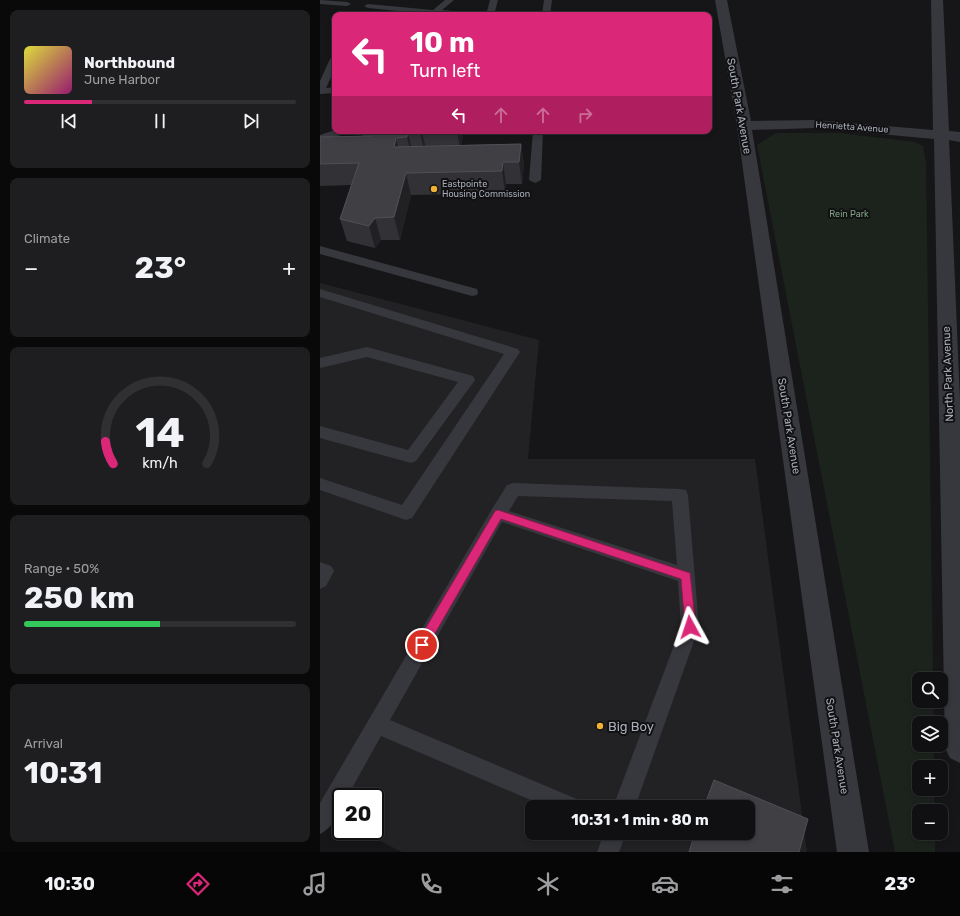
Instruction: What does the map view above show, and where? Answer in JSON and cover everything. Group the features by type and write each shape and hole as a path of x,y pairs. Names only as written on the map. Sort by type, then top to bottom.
{"street":[{"name":"South Park Avenue","path":"721,0 744,126 853,852"},
{"name":"North Park Avenue","path":"937,0 950,136 960,748"},
{"name":"Henrietta Avenue","path":"744,126 815,124 950,136"}],"lane":[{"path":"368,6 435,12 450,0"},
{"path":"491,12 494,0"},
{"path":"546,12 548,0"},
{"path":"320,2 347,4"},
{"path":"332,65 320,91 332,90"},
{"path":"320,138 334,134"},
{"path":"535,180 538,134"},
{"path":"320,250 472,292"},
{"path":"320,293 513,352 406,513 320,484"},
{"path":"320,363 367,352 468,380 411,457 320,432"},
{"path":"320,822 513,489 680,496 690,627 627,800"},
{"path":"498,514 686,576"},
{"path":"320,569 325,571 320,581"},
{"path":"377,724 556,800"},
{"path":"608,852 612,840"}],"shaded area":[{"path":"320,283 539,340 528,459 755,459 807,852 402,852 378,840 384,840 384,788 332,788 332,817 320,811"}],"green space":[{"name":"Rein Park","path":"776,133 840,133 915,142 923,146 926,163 933,672 912,672 912,708 933,708 934,716 912,716 912,752 934,752 934,760 912,760 912,796 934,796 935,804 912,804 912,840 935,840 935,852 895,852 757,145"}],"building":[{"path":"373,134 408,134 407,137 396,138 394,147 521,144 519,162 503,162 502,171 406,173 394,217 375,218 369,226 340,219 359,163 320,164 320,137 373,136"},
{"path":"714,780 808,819 799,852 689,852 693,840 755,840 755,800 707,800"}],"place":[{"name":"Eastpointe Housing Commission","path":"434,189"},
{"name":"Big Boy","path":"600,726"}],"route":[{"path":"422,645 498,514 686,576 690,627"}]}
